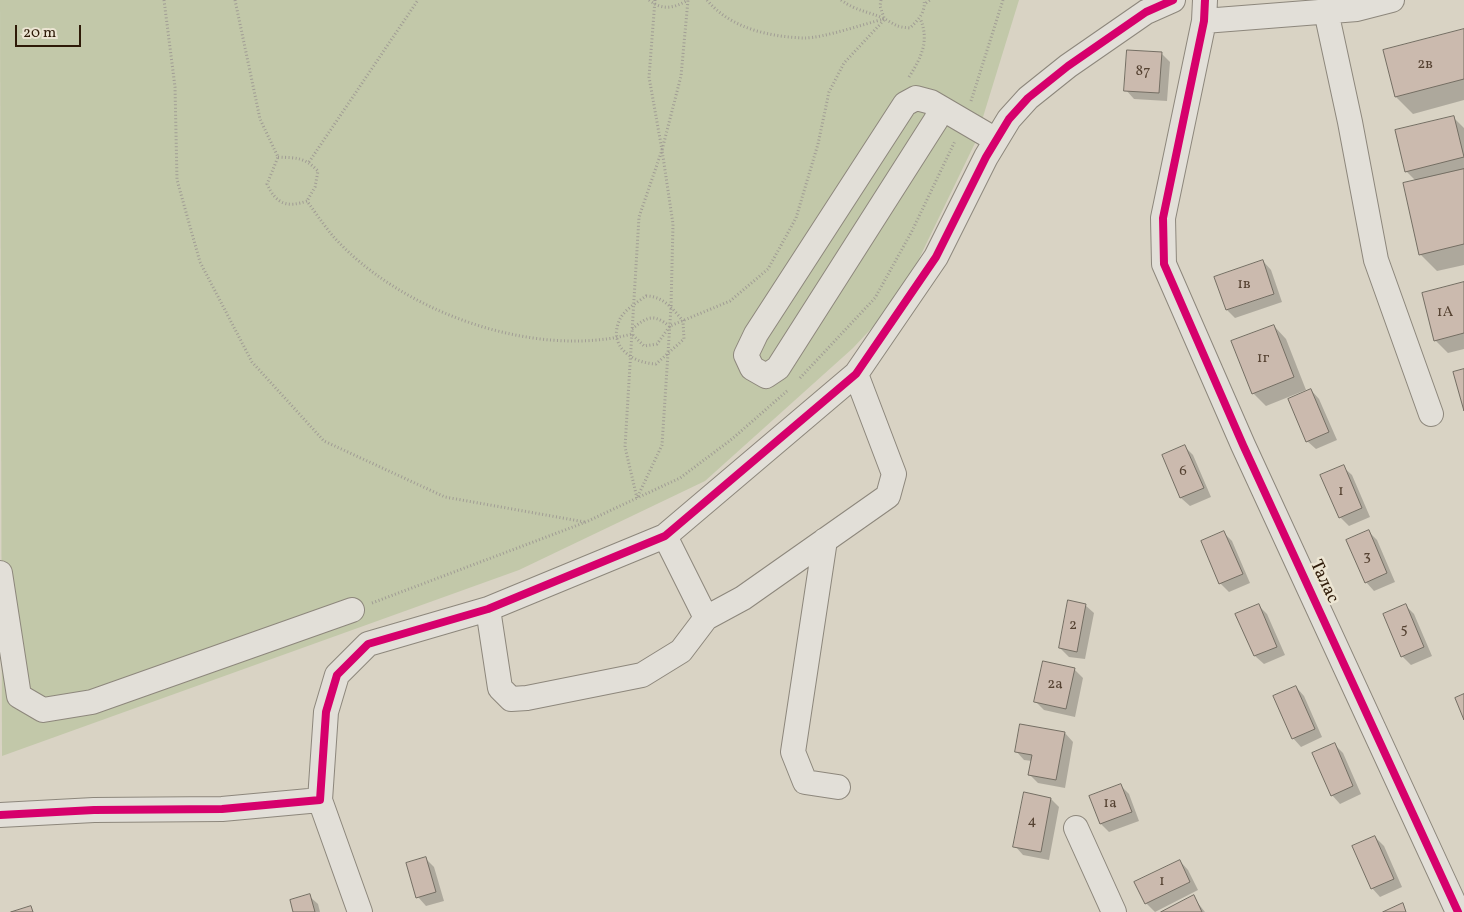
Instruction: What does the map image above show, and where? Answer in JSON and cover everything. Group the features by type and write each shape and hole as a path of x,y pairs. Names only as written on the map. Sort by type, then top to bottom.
{"street":[{"path":"360,912 320,800 326,712 338,675 368,644 488,609 666,536 856,374 936,256 996,140 1009,119 1043,85 1146,12 1174,0"},
{"path":"1204,11 1298,7 1326,11 1357,9 1392,0"},
{"name":"Талас","path":"1204,11 1192,86 1163,218 1164,264 1243,445 1458,912"},
{"path":"1326,11 1350,122 1376,260 1431,414"},
{"path":"940,109 936,120 778,368 766,376 752,368 746,355 756,334 906,104 916,98 931,102 940,109 996,140"},
{"path":"488,609 500,688 511,699 526,698 642,675 681,651 706,618 743,598 888,496 894,474 856,374"},
{"path":"666,536 706,618"},
{"path":"825,540 793,752 805,782 838,787"},
{"path":"0,574 19,696 43,710 92,702 352,610"},
{"path":"0,815 94,810 222,809 320,800"},
{"path":"1076,828 1114,912"}],"path":[{"path":"164,0 176,87 177,180 200,262 252,362 324,441 445,497 586,522"},
{"path":"235,0 260,119 278,158 267,184 272,196 281,202 294,205 307,201 315,187 318,171 309,162 297,158 278,158"},
{"path":"309,162 418,0"},
{"path":"649,0 662,8 674,8 688,0"},
{"path":"636,498 625,447 639,217 662,150 681,76 688,0"},
{"path":"707,0 718,14 755,32 806,38 885,19"},
{"path":"841,0 854,10 885,19 896,27 910,28 920,18 925,2 930,0"},
{"path":"881,0 880,6 885,19"},
{"path":"796,383 875,298 912,231 964,121 1003,0"},
{"path":"636,498 662,445 671,307 674,224 649,77 655,2"},
{"path":"908,77 923,54 924,28 920,18"},
{"path":"632,334 644,346 657,344 670,326 730,301 768,269 796,218 818,144 829,92 844,63 885,19"},
{"path":"307,201 332,235 366,265 424,305 478,326 536,339 608,340 632,334"},
{"path":"646,296 656,296 671,307 683,321 684,339 656,364 643,364 630,357 623,352 616,338 620,319 646,296"},
{"path":"632,329 646,318 660,318 670,326"},
{"path":"352,610 586,522 680,478 732,439 789,390"}],"green space":[{"path":"0,0 1019,0 975,143 900,298 853,348 705,481 519,570 2,756"}],"building":[{"path":"1464,29 1464,79 1395,97 1383,50"},
{"path":"1127,50 1162,52 1159,93 1124,91"},
{"path":"1454,116 1464,157 1405,172 1395,130"},
{"path":"1464,169 1464,244 1419,255 1403,183"},
{"path":"1263,260 1274,294 1226,310 1214,277"},
{"path":"1464,282 1464,333 1434,341 1422,293"},
{"path":"1274,325 1294,377 1252,394 1231,341"},
{"path":"1464,369 1464,411 1453,372"},
{"path":"1311,389 1329,432 1306,442 1288,399"},
{"path":"1185,445 1204,488 1180,498 1162,455"},
{"path":"1344,465 1362,508 1339,518 1320,475"},
{"path":"1369,530 1387,573 1365,583 1346,540"},
{"path":"1224,531 1243,574 1219,584 1201,541"},
{"path":"1068,600 1086,604 1077,652 1059,648"},
{"path":"1259,604 1277,647 1254,656 1235,614"},
{"path":"1406,604 1424,647 1401,657 1383,614"},
{"path":"1043,661 1075,668 1066,709 1034,702"},
{"path":"1296,686 1315,729 1292,739 1273,696"},
{"path":"1464,694 1464,720 1455,698"},
{"path":"1020,724 1065,732 1056,780 1028,775 1032,755 1015,752"},
{"path":"1335,743 1353,786 1331,796 1312,753"},
{"path":"1121,784 1132,812 1100,824 1089,796"},
{"path":"1024,792 1051,798 1041,852 1013,847"},
{"path":"1375,836 1394,879 1371,889 1352,846"},
{"path":"426,857 436,892 416,898 406,863"},
{"path":"1180,860 1190,882 1145,904 1134,882"},
{"path":"310,894 315,912 293,912 290,900"},
{"path":"1194,895 1202,912 1161,912"},
{"path":"1403,903 1406,912 1383,912"},
{"path":"31,906 33,912 11,912"}],"cycle path":[{"path":"0,815 94,810 222,809 320,800 326,712 337,675 368,644 488,609 665,536 856,374 936,257 986,157 1009,119 1028,98 1068,66 1146,12 1173,0"},
{"path":"1205,0 1204,21 1163,218 1164,264 1243,445 1458,912"}]}
